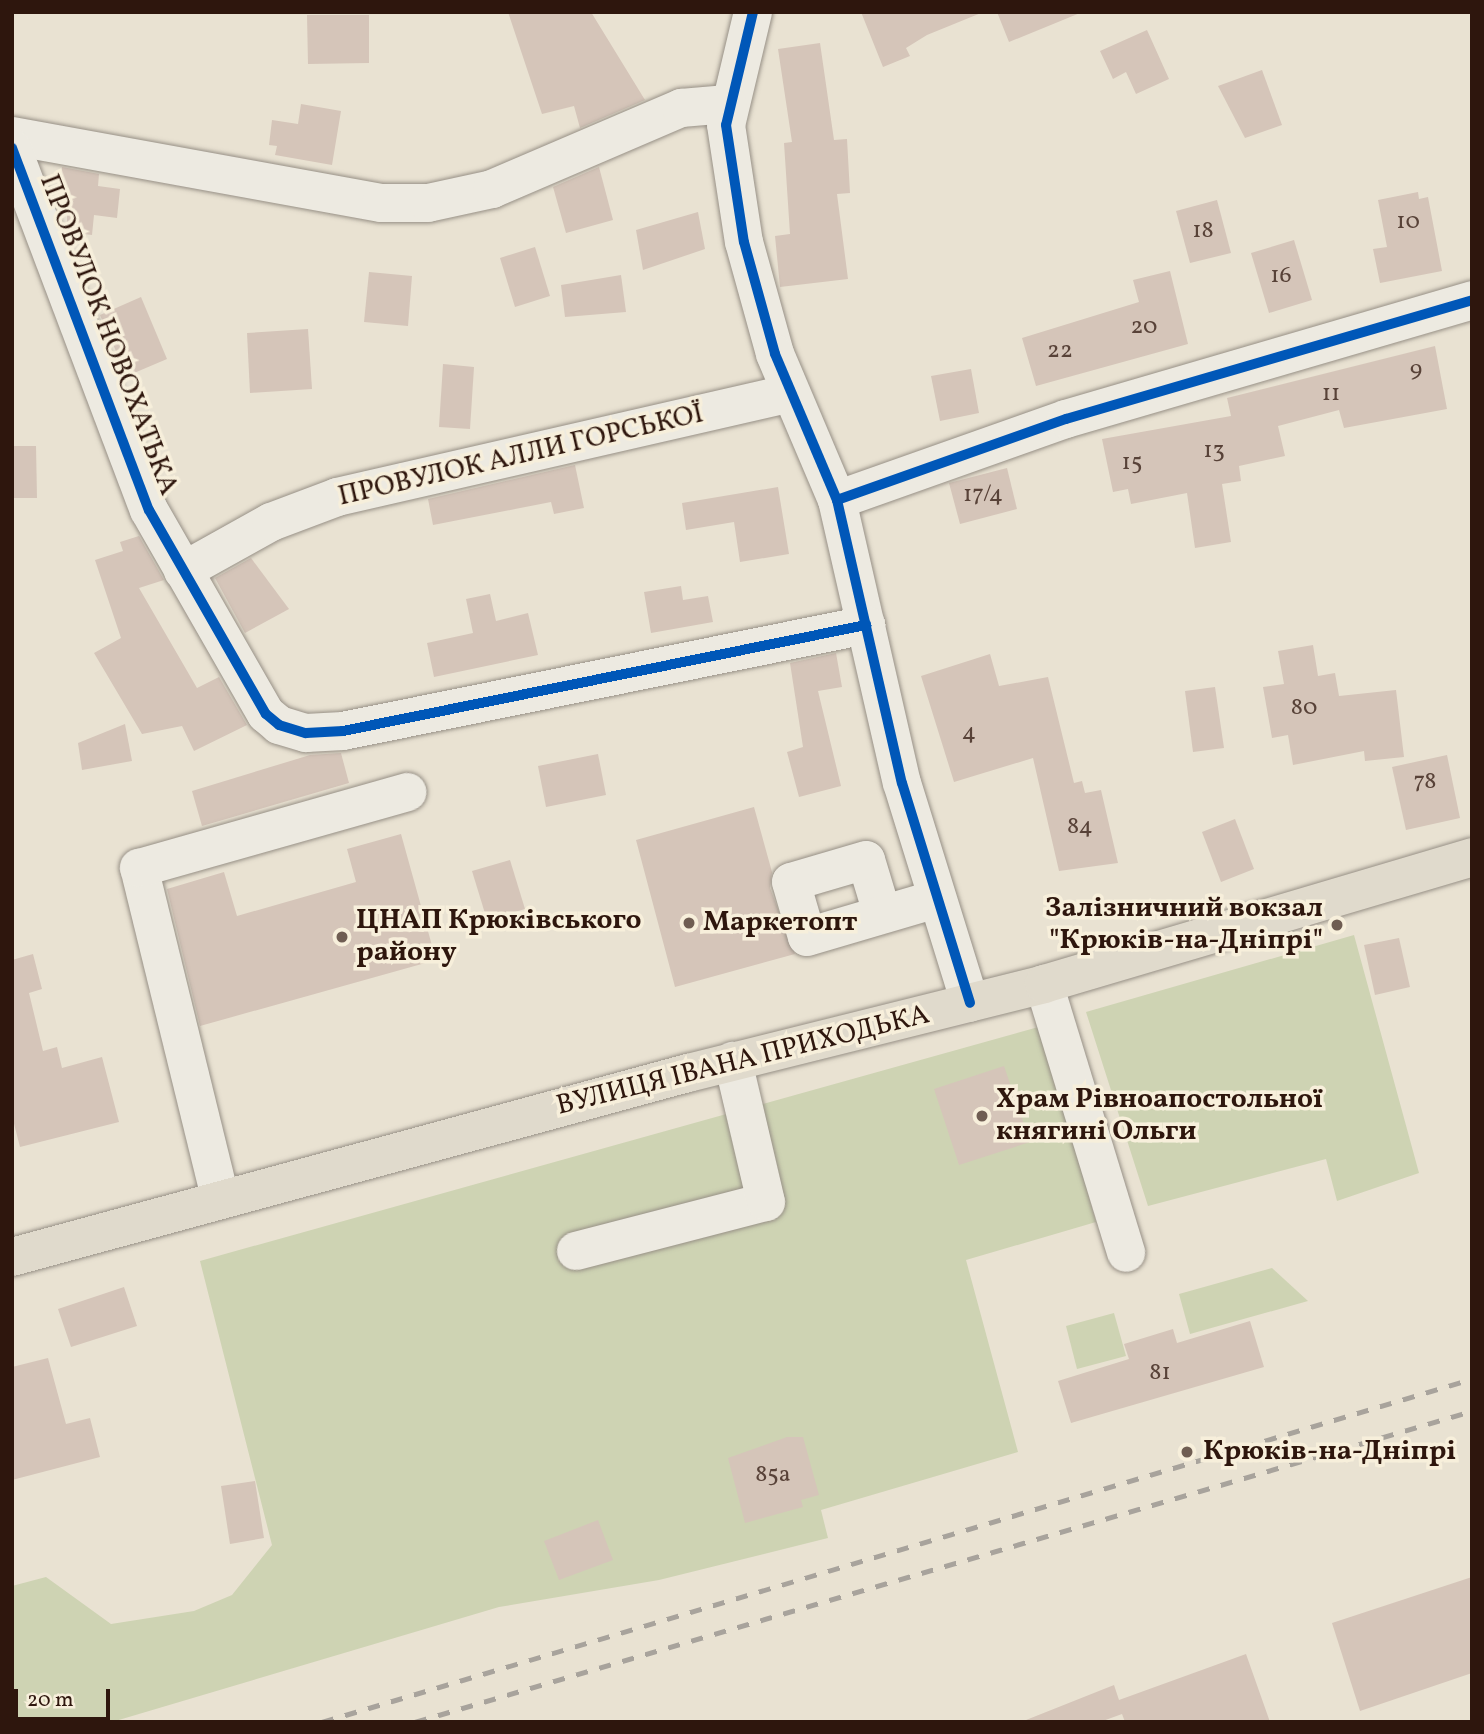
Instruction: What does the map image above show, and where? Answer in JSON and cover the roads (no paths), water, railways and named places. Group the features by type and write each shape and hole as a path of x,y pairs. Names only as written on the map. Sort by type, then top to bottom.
{"main road":[{"name":"ВУЛИЦЯ ІВАНА ПРИХОДЬКА","path":"12,1257 220,1197 733,1061 1044,984 1472,857"}],"street":[{"path":"753,12 728,104 726,138 744,242 790,393 837,500 933,900 970,1003"},
{"path":"12,136 381,203 428,203 492,189 681,108 728,104"},
{"name":"ПРОВУЛОК НОВОХАТЬКА","path":"12,148 125,457 183,571 265,714 279,724 322,733 390,717 866,625"},
{"path":"837,500 1066,419 1472,300"},
{"name":"ПРОВУЛОК АЛЛИ ГОРСЬКОЇ","path":"183,571 271,522 337,497 790,393"},
{"path":"220,1197 139,868 407,792"},
{"path":"881,914 933,900"},
{"path":"1044,984 1126,1253"},
{"path":"576,1251 766,1202 733,1061"}],"railway":[{"path":"322,1722 1472,1379"},
{"path":"415,1722 1472,1411"}],"place":[{"name":"Маркетопт","path":"689,923"},
{"name":"Залізничний вокзал \"Крюкiв-на-Днiпрi\"","path":"1337,925"},
{"name":"ЦНАП Крюківського району","path":"342,937"},
{"name":"Храм Рівноапостольної княгині Ольги","path":"982,1116"},
{"name":"Крюків-на-Дніпрі","path":"1187,1452"}]}
